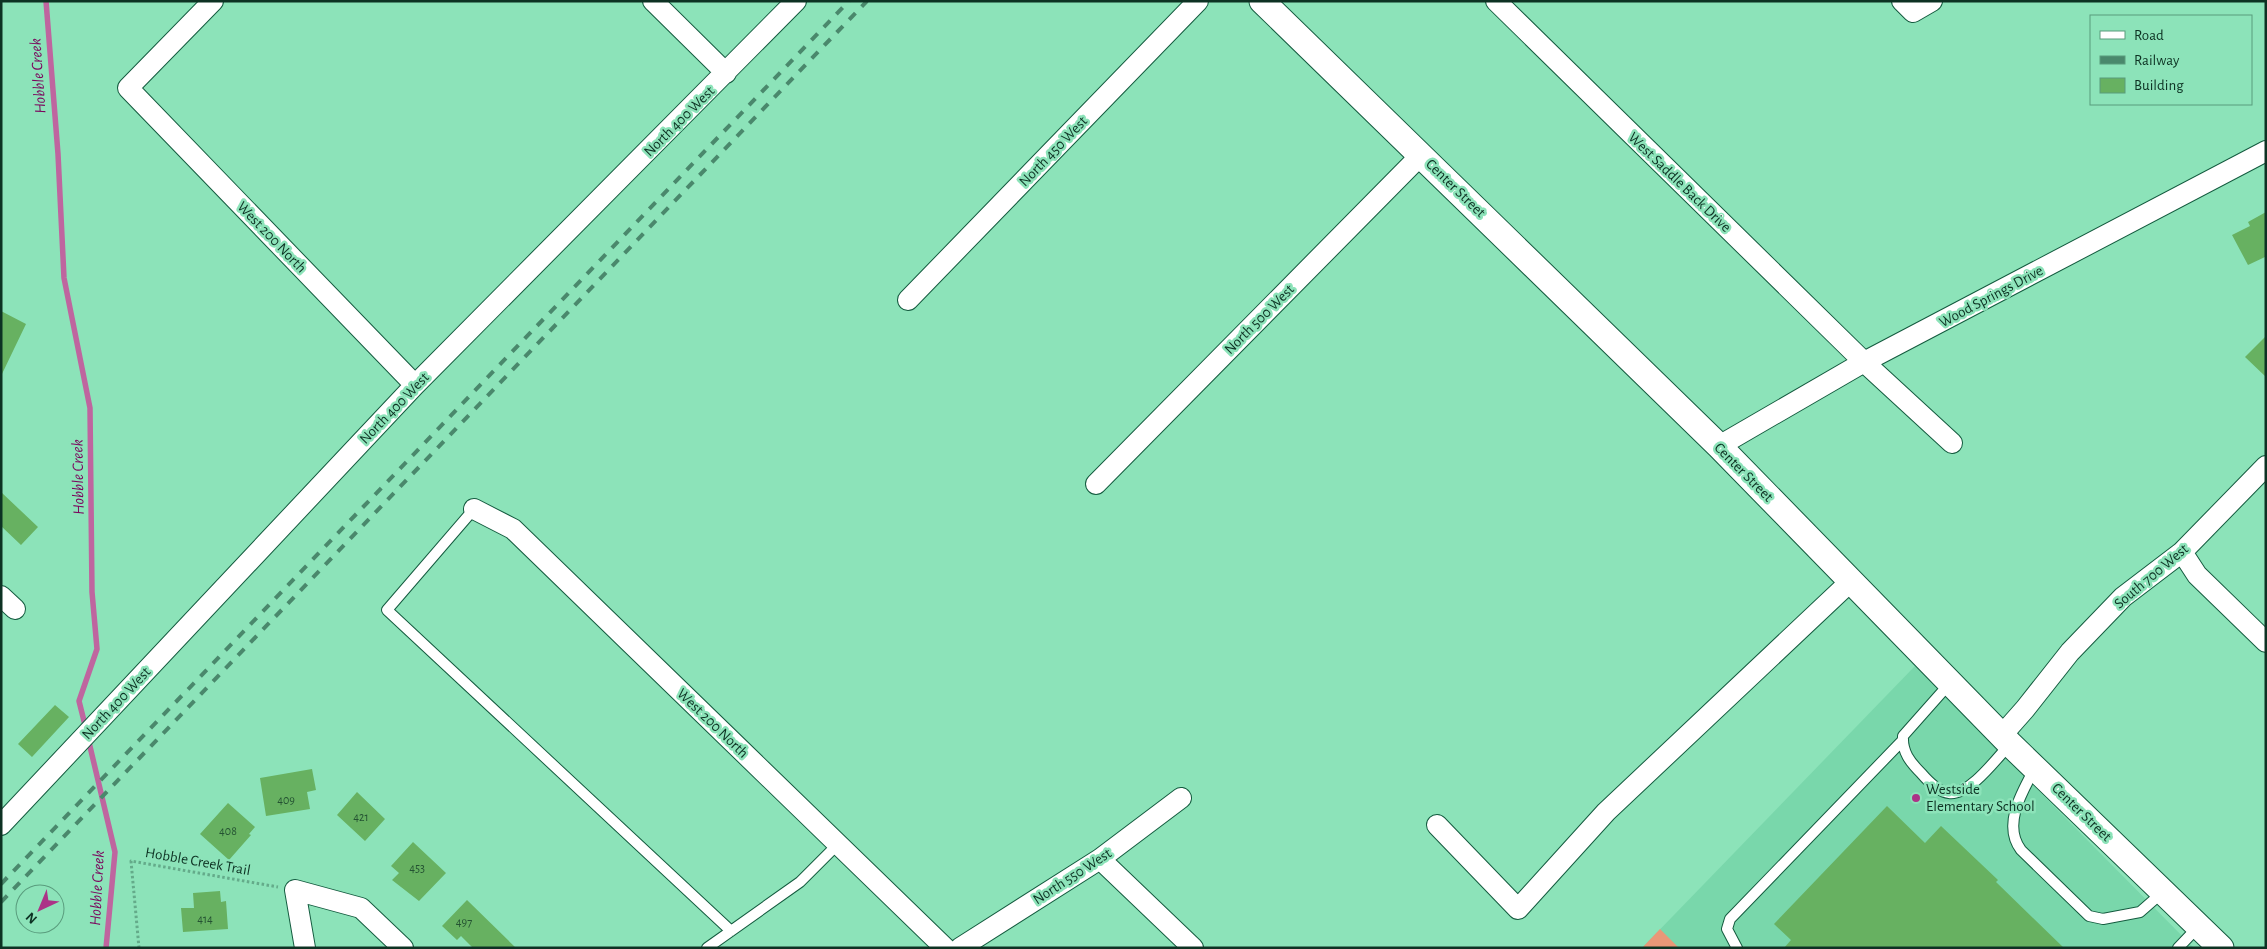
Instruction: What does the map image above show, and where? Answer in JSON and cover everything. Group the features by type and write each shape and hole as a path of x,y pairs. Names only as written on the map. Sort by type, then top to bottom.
{"street":[{"name":"West 200 North","path":"213,1 128,88 415,385"},
{"path":"654,1 726,73"},
{"name":"North 400 West","path":"1,825 415,385 796,1"},
{"name":"North 450 West","path":"908,300 1198,1"},
{"name":"Center Street","path":"1262,1 1719,446 2006,739 2221,948"},
{"name":"West Saddle Back Drive","path":"1496,1 1864,362 1952,443"},
{"path":"1907,6 1932,1"},
{"name":"Wood Springs Drive","path":"1719,446 1864,362 2266,151"},
{"name":"North 500 West","path":"1096,484 1421,154"},
{"name":"South 700 West","path":"2006,739 2025,709 2070,652 2123,597 2182,552 2266,466"},
{"name":"West 200 North","path":"474,509 513,529 944,948"},
{"path":"2182,552 2197,575 2266,642"},
{"path":"1437,825 1518,909 1606,812 1852,581"},
{"name":"North 550 West","path":"960,948 1100,860 1181,798"},
{"path":"1100,860 1193,948"},
{"path":"305,948 295,890 361,908 402,948"}],"lane":[{"path":"474,509 387,610 731,931"},
{"path":"1951,683 1903,736 1905,754 1912,764 1937,787 1950,793 1959,792 1968,787 2006,739"},
{"path":"1737,948 1727,929 1730,919 1903,740"},
{"path":"2036,767 2022,793 2012,829 2016,843 2089,916 2103,919 2140,912 2164,891"},
{"path":"708,948 800,882 838,844"},
{"path":"2178,948 2199,926"}],"path":[{"name":"Hobble Creek Trail","path":"139,948 131,861 258,884"}],"shaded area":[{"name":"Westside Elementary School","path":"1915,666 2194,948 1642,948"},
{"path":"1660,929 1679,948 1642,948"}],"building":[{"path":"2266,212 2266,259 2265,257 2248,265 2232,235 2250,226 2248,222"},
{"path":"1,311 26,324 1,376"},
{"path":"2266,336 2266,377 2245,357"},
{"path":"1,492 38,527 21,545 1,526"},
{"path":"55,705 69,717 32,757 18,744"},
{"path":"312,769 316,790 307,792 310,809 266,816 260,778"},
{"path":"357,792 385,819 365,841 337,815"},
{"path":"228,803 255,827 249,834 251,835 229,860 200,834"},
{"path":"1887,806 1925,843 1941,826 1998,880 1996,882 2064,948 1784,948 1791,940 1774,924"},
{"path":"413,842 446,873 419,901 392,880 399,873 391,866"},
{"path":"220,891 221,902 226,901 228,929 183,932 181,908 194,908 193,893"},
{"path":"467,900 516,948 473,948 461,936 457,940 442,926"}],"waterway":[{"name":"Hobble Creek","path":"46,1 58,154 64,278 90,408 92,592 97,649 79,701 86,729"},
{"name":"Hobble Creek","path":"88,738 115,852 106,948"}],"railway":[{"path":"1,884 849,1"},
{"path":"1,902 867,1"}],"place":[{"name":"Westside Elementary School","path":"1916,798"}]}
